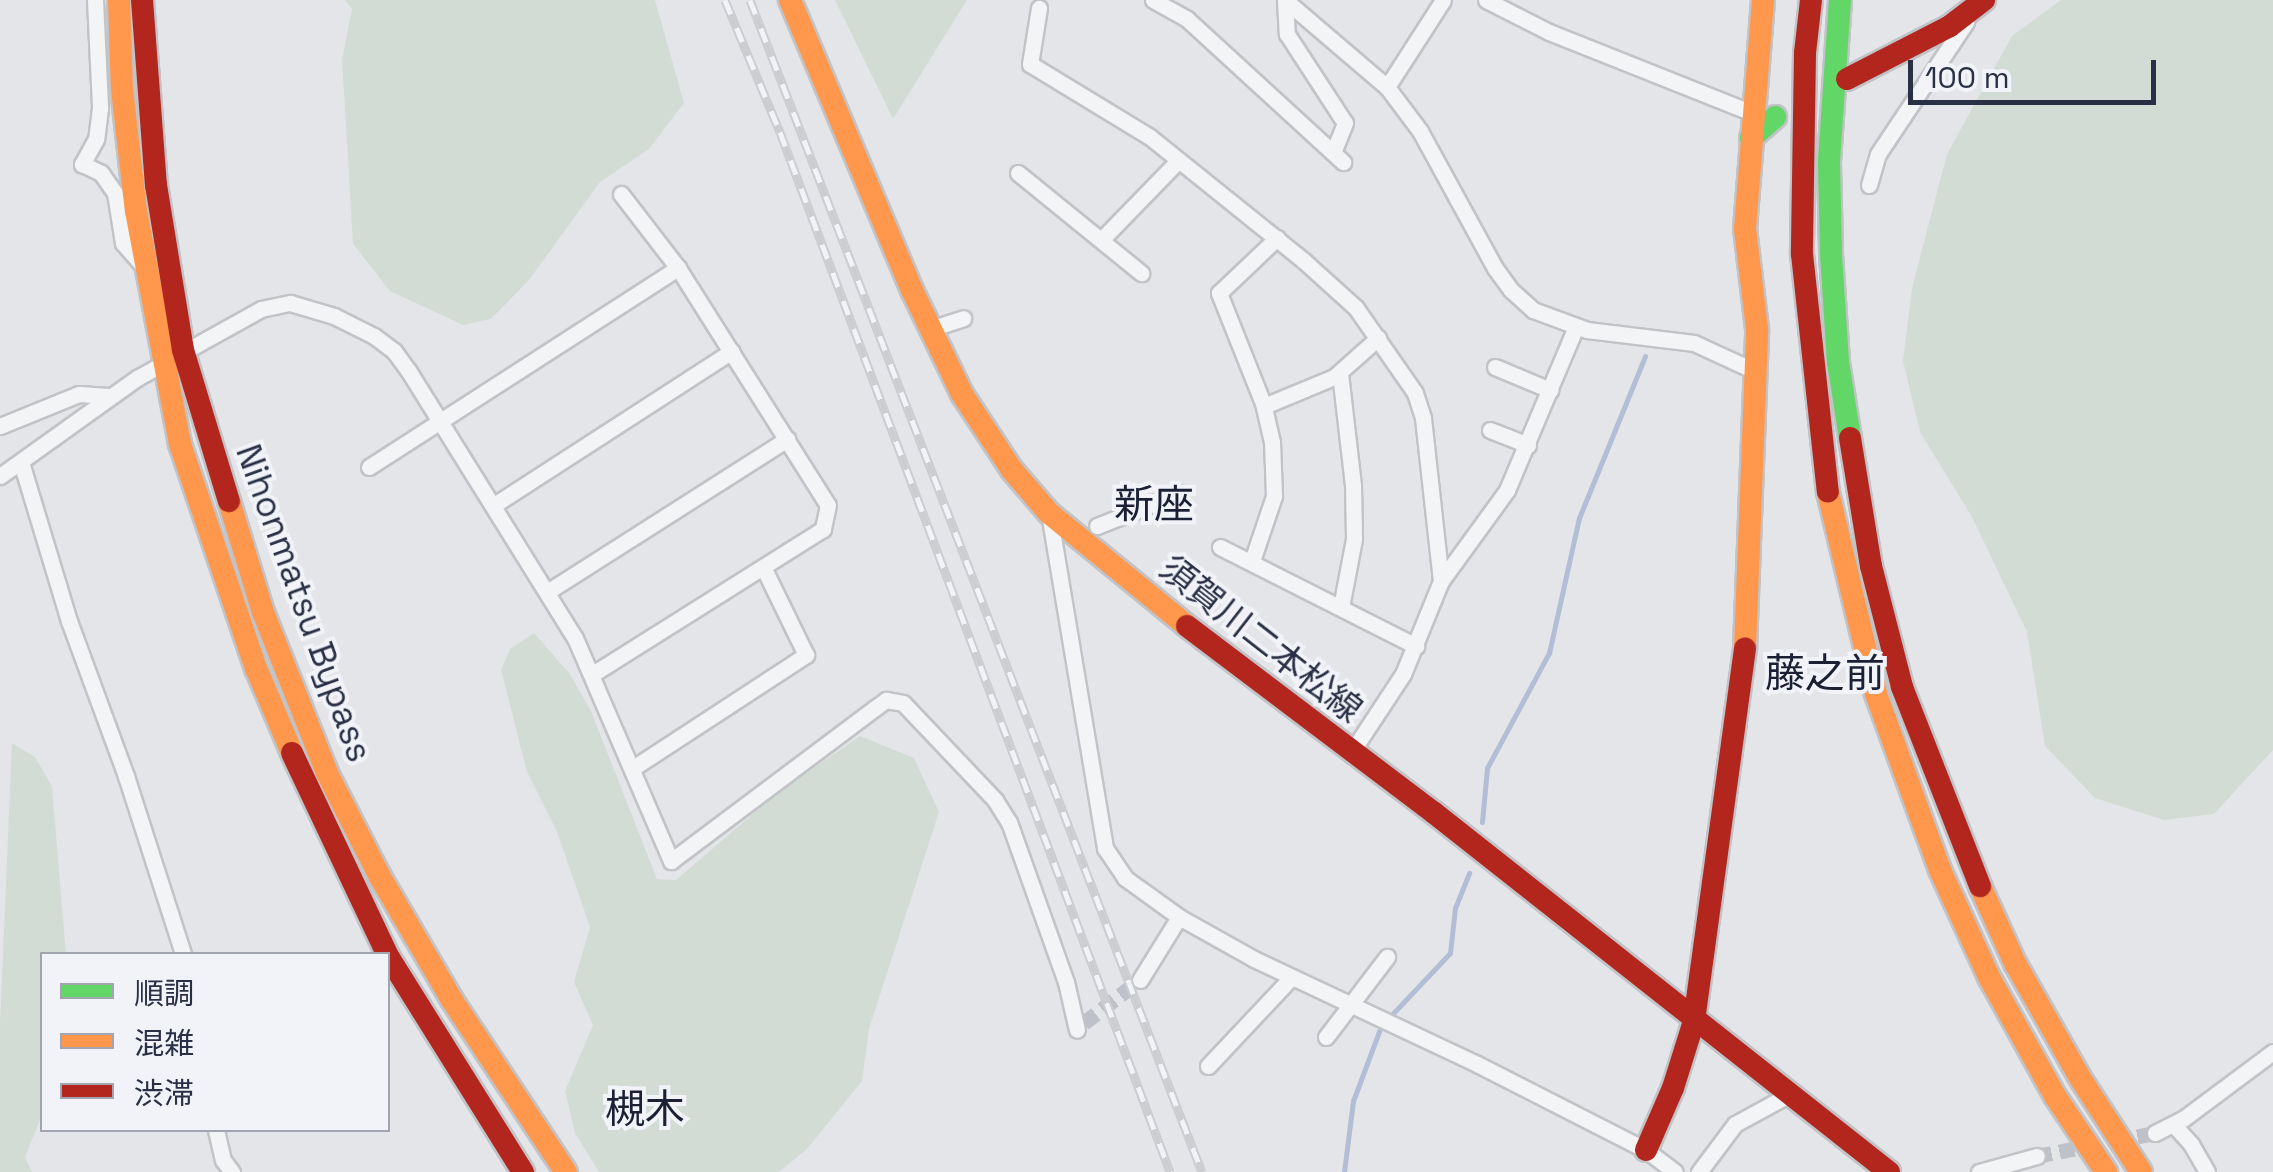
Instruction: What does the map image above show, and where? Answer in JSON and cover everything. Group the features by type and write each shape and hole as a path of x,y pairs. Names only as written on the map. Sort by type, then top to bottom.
{"main road":[{"name":"Nihonmatsu Bypass","path":"119,0 122,89 162,364 180,444 256,668 305,783 386,952"},
{"name":"Nihonmatsu Bypass","path":"142,0 156,185 183,350 246,564 328,775 379,875 452,1000 566,1172"},
{"name":"須賀川二本松線","path":"790,0 930,329 962,394 1012,470 1049,513 1241,672 1433,812 1889,1172"},
{"path":"1646,1150 1674,1088 1694,1021 1744,663 1757,372 1757,329 1745,229 1751,138 1764,115 1763,0"},
{"path":"1811,0 1804,92 1802,254 1810,367 1824,473 1849,590 1876,694 1940,870 1989,976 2045,1078 2106,1172"},
{"path":"1840,0 1829,163 1838,362 1871,566 1902,687 1967,859 2014,962 2080,1078 2141,1172"},
{"path":"1846,80 1898,56 1979,5"},
{"name":"Nihonmatsu Bypass","path":"390,959 523,1172"}],"street":[{"path":"95,0 100,108 96,138 82,164 101,174 115,194 123,243 148,272"},
{"path":"1056,0 1034,6 1030,64 1115,114 1178,160 1277,238 1356,308 1378,338 1414,393 1423,418 1441,581"},
{"path":"1154,0 1188,19 1338,158 1346,123 1288,34 1285,0 1387,86 1420,131 1510,290 1548,318 1576,326 1694,343 1757,372"},
{"path":"1387,86 1443,0"},
{"path":"1486,0 1549,32 1764,115"},
{"path":"1869,184 1878,154 1979,5"},
{"path":"1104,238 1178,160"},
{"path":"1018,173 1104,238 1141,273"},
{"path":"593,674 823,529 828,505 678,268 621,194"},
{"path":"1252,562 1274,496 1272,442 1264,406 1219,293 1277,238"},
{"path":"369,467 678,268"},
{"path":"0,476 110,396 261,308 290,303 334,316 394,351 494,505 593,674 670,861 886,700 903,704 996,800 1008,822 1066,982 1077,1030"},
{"path":"930,329 963,318"},
{"path":"1351,753 1384,708 1416,646 1441,581 1507,490 1576,326"},
{"path":"1264,406 1340,373 1378,338"},
{"path":"494,505 732,352"},
{"path":"1494,367 1550,390"},
{"path":"1340,373 1354,485 1354,540 1342,607"},
{"path":"0,426 80,394 110,396"},
{"path":"1490,430 1528,444"},
{"path":"547,592 788,439"},
{"path":"21,462 68,622 126,776 183,952"},
{"path":"1097,526 1180,493"},
{"path":"1049,513 1105,848 1125,878 1179,917 1292,978 1646,1150 1675,1172"},
{"path":"1220,547 1416,646"},
{"path":"634,768 806,656 764,569"},
{"path":"1140,980 1179,917"},
{"path":"1326,1037 1387,957"},
{"path":"1208,1066 1292,978"},
{"path":"2155,1132 2273,1052"},
{"path":"1698,1172 1735,1124 1790,1094"},
{"path":"2172,1124 2191,1144 2207,1172"},
{"path":"216,1132 222,1160 232,1172"},
{"path":"1979,1172 2037,1156"}],"shaded area":[{"path":"345,0 655,0 684,103 649,149 600,182 529,280 491,319 463,325 390,291 353,244 342,60 352,9"},
{"path":"835,0 967,0 893,119"},
{"path":"2061,0 2273,0 2273,750 2214,814 2164,820 2095,798 2045,746 2027,632 1972,517 1920,432 1903,361 1912,288 1947,154 2012,36"},
{"path":"534,633 570,674 591,711 657,879 676,880 775,795 860,736 914,758 939,812 869,1029 862,1081 807,1149 779,1172 599,1172 575,1133 565,1091 593,1025 574,982 590,927 557,832 527,772 501,670 510,649"},
{"path":"12,743 35,757 52,786 66,952 40,952 40,1120 25,1157 32,1172 0,1172 0,1022"}],"waterway":[{"path":"1482,822 1487,768 1549,653 1579,518 1645,356"},
{"path":"1344,1172 1353,1101 1381,1026 1450,953 1455,908 1469,873"}],"tunnel":[{"path":"1084,1023 1140,980"},
{"path":"2115,1141 2155,1133"},
{"path":"2037,1156 2092,1145"}],"railway":[{"path":"725,0 780,132 1170,1172"},
{"path":"750,0 1202,1172"}],"traffic: fast":[{"path":"1840,0 1829,163 1831,254 1838,362 1850,438"},
{"path":"1751,138 1775,117"}],"traffic: slow":[{"path":"119,0 122,89 136,211 180,444 256,668 292,753"},
{"path":"790,0 912,290 962,394 1012,470 1049,513 1187,626"},
{"path":"1745,648 1757,329 1745,229 1763,0"},
{"path":"1828,492 1876,694 1940,870 1989,977 2055,1096 2106,1172"},
{"path":"229,501 263,612 328,775 379,875 452,1000 566,1172"},
{"path":"1980,886 2015,963 2080,1078 2141,1172"}],"traffic: jam":[{"path":"142,0 156,185 183,350 229,501"},
{"path":"1811,0 1805,53 1802,254 1828,492"},
{"path":"1847,79 1950,26 1984,0"},
{"path":"1850,438 1871,566 1902,687 1980,886"},
{"path":"1187,626 1433,812 1889,1172"},
{"path":"1646,1150 1673,1088 1694,1021 1745,648"},
{"path":"292,753 386,952"},
{"path":"390,959 523,1172"}],"district":[{"name":"新座","path":"1154,505"},
{"name":"藤之前","path":"1825,674"},
{"name":"槻木","path":"645,1110"}]}
